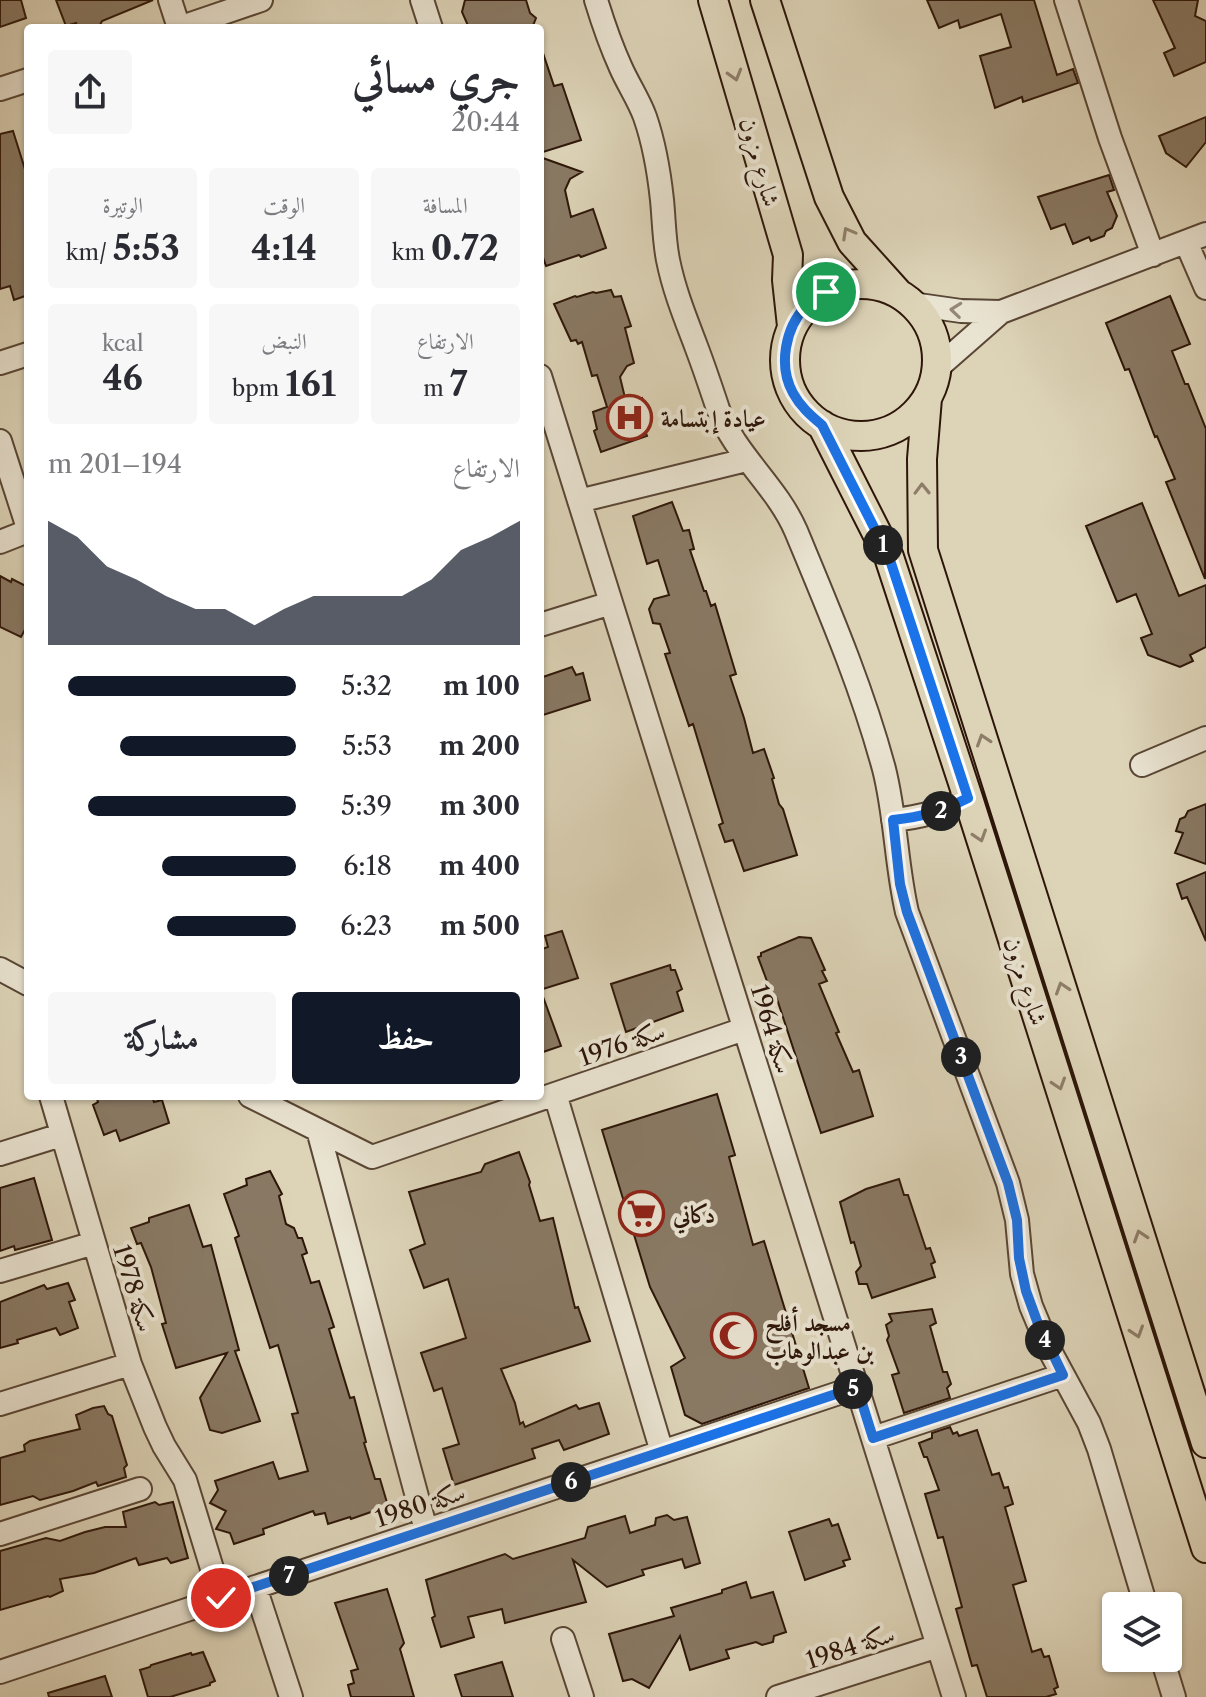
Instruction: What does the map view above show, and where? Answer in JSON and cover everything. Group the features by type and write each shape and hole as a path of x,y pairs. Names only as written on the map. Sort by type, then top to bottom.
{"main road":[{"name":"شارع مزون","path":"713,0 788,255 787,280 792,326"},
{"path":"765,0 829,197 852,242 905,298 927,323 935,345 933,384 927,398 912,417 891,430 868,436 844,434 822,425 804,411 792,392 785,370 786,347 792,326 816,299 850,284 874,284 905,298"},
{"name":"شارع مزون","path":"927,398 922,459 923,550 1206,1443"},
{"name":"شارع مزون","path":"822,425 889,557 1206,1548"}],"street":[{"path":"170,0 178,24"},
{"path":"191,24 261,0"},
{"path":"422,0 430,24"},
{"path":"596,0 621,69 644,115 655,154 668,258 680,306 719,410 746,460 780,500 794,527 868,719 884,770 900,884 907,912 1005,1174 1013,1201 1026,1291 1043,1335 1077,1398 1099,1449 1142,1592"},
{"path":"1066,0 1110,138 1153,255"},
{"path":"0,89 24,81"},
{"path":"936,369 1001,312 1196,238 1206,288"},
{"path":"905,298 961,311 1001,312"},
{"path":"0,363 24,355"},
{"name":"سكة 1964","path":"544,389 954,1697"},
{"path":"0,441 24,517"},
{"path":"579,501 746,460"},
{"path":"0,542 24,532"},
{"path":"544,624 611,603"},
{"path":"1142,765 1206,738"},
{"path":"893,820 945,810 968,798"},
{"path":"0,969 24,982"},
{"name":"سكة 1976","path":"544,1096 744,1029"},
{"path":"555,1094 662,1452"},
{"name":"سكة 1978","path":"0,1404 130,1364 52,1100"},
{"name":"سكة 1976","path":"258,1100 372,1157 508,1103"},
{"path":"318,1130 426,1530"},
{"path":"0,1154 61,1135"},
{"path":"0,1271 94,1243"},
{"path":"130,1364 155,1427 185,1480 221,1598"},
{"path":"873,1438 1063,1375"},
{"name":"سكة 1980","path":"0,1672 857,1387"},
{"path":"0,1534 140,1489"},
{"path":"255,1587 291,1697"},
{"path":"563,1639 582,1697"},
{"name":"سكة 1984","path":"778,1697 938,1646"},
{"path":"1166,1672 1174,1697"}],"building":[{"path":"0,0 21,0 26,18 0,27"},
{"path":"56,0 153,0 100,24 65,24"},
{"path":"465,0 526,0 530,13 536,18 534,24 467,24 462,12"},
{"path":"927,0 1034,0 1057,75 1073,69 1078,83 1023,102 1022,97 995,108 980,56 1011,47 1001,14 960,28 958,20 939,28"},
{"path":"1153,0 1198,0 1195,16 1206,21 1206,62 1174,76 1164,53 1175,48"},
{"path":"544,56 554,86 562,84 581,140 544,152"},
{"path":"1206,117 1206,142 1186,167 1166,153 1159,136"},
{"path":"13,131 24,166 24,296 14,300 10,286 0,289 0,134"},
{"path":"544,158 582,172 570,179 565,190 571,217 593,209 606,248 546,266"},
{"path":"1109,175 1114,190 1107,192 1117,216 1104,236 1091,241 1089,237 1073,244 1065,224 1051,229 1038,197"},
{"path":"611,290 614,297 621,296 631,326 625,328 634,363 627,366 620,377 626,402 642,398 649,421 643,425 647,436 601,452 594,431 597,429 593,412 607,407 597,375 592,376 582,342 571,341 554,304 575,296"},
{"path":"1170,296 1190,344 1172,351 1206,429 1205,579 1166,482 1175,479 1129,369 1125,370 1106,323"},
{"path":"672,502 683,531 689,530 694,549 690,550 704,591 711,606 715,604 736,674 730,676 753,753 764,749 797,855 744,871 733,840 725,842 719,825 723,823 693,724 689,726 665,654 670,653 660,624 653,623 649,609 654,599 669,595 658,560 647,564 633,516"},
{"path":"1142,503 1179,596 1206,585 1206,647 1190,655 1193,661 1180,667 1148,655 1141,638 1152,634 1136,594 1117,602 1086,526"},
{"path":"0,576 24,585 24,631 21,637 0,627"},
{"path":"572,667 576,675 583,673 590,700 544,715 544,677"},
{"path":"1206,804 1206,864 1175,853 1183,833 1176,831 1180,819 1188,811"},
{"path":"1206,872 1206,941 1187,897 1182,899 1177,884"},
{"path":"562,931 578,978 544,989 544,948 548,947 545,936"},
{"path":"799,937 811,938 825,970 822,971 827,981 819,984 853,1072 859,1070 873,1116 821,1133 777,999 774,1000 758,957"},
{"path":"670,965 682,989 677,992 683,1011 626,1032 611,984"},
{"path":"544,999 561,1046 544,1052"},
{"path":"717,1094 735,1155 729,1157 753,1245 764,1241 809,1388 702,1424 685,1415 671,1367 685,1358 650,1287 602,1130"},
{"path":"162,1100 169,1123 120,1141 116,1130 104,1135 93,1105 98,1102"},
{"path":"519,1152 540,1221 553,1218 575,1308 578,1307 590,1341 501,1369 520,1424 523,1422 525,1427 576,1405 579,1409 599,1403 609,1434 564,1450 559,1440 532,1449 535,1458 454,1485 443,1449 459,1444 442,1388 434,1391 421,1353 466,1338 448,1279 424,1288 410,1250 425,1244 409,1192 481,1172 485,1164"},
{"path":"270,1171 282,1194 279,1196 286,1224 294,1228 298,1238 302,1238 307,1253 302,1255 311,1283 319,1281 334,1327 329,1329 350,1398 354,1397 375,1479 380,1479 388,1506 328,1524 325,1513 315,1515 313,1511 263,1529 264,1534 234,1544 230,1533 216,1529 226,1511 210,1503 218,1490 215,1481 273,1462 279,1479 308,1471 292,1414 298,1413 278,1345 270,1348 224,1194 247,1185 246,1179"},
{"path":"34,1178 52,1240 0,1251 0,1188"},
{"path":"899,1179 904,1195 908,1195 926,1249 930,1248 935,1262 931,1264 935,1277 872,1298 867,1284 859,1284 856,1272 861,1266 840,1202 866,1189"},
{"path":"189,1205 203,1247 211,1245 239,1350 235,1351 260,1421 222,1433 210,1430 200,1398 227,1353 176,1368 162,1324 166,1323 151,1267 131,1228 149,1222 149,1218"},
{"path":"68,1283 75,1300 69,1302 78,1328 60,1335 56,1328 0,1348 0,1302 44,1285 47,1289"},
{"path":"932,1309 936,1323 930,1326 943,1372 947,1372 951,1384 947,1388 950,1398 904,1413 892,1375 899,1373 887,1340 886,1325 892,1321 889,1314"},
{"path":"104,1406 112,1416 127,1465 124,1468 126,1477 98,1486 96,1482 40,1500 33,1496 0,1505 0,1458 25,1451 24,1445 30,1441 80,1429 76,1415"},
{"path":"950,1427 953,1434 957,1432 959,1436 977,1430 992,1475 999,1473 1004,1488 1008,1487 1013,1504 1005,1507 1026,1581 1013,1585 1032,1652 1041,1649 1044,1657 1049,1656 1058,1687 1054,1689 1056,1694 1046,1697 987,1697 977,1665 972,1666 956,1609 962,1607 943,1537 938,1538 925,1494 939,1490 919,1443 932,1438 932,1433"},
{"path":"155,1502 159,1505 173,1502 188,1558 171,1563 167,1558 139,1565 136,1558 94,1573 60,1579 63,1591 0,1610 0,1551 46,1538 60,1541 105,1527 126,1527 123,1512"},
{"path":"667,1515 674,1520 687,1517 700,1563 685,1568 682,1559 642,1570 644,1575 607,1587 573,1560 586,1602 505,1623 502,1609 468,1617 474,1637 441,1647 432,1618 435,1616 426,1580 505,1554 513,1559 585,1538 588,1527 625,1516 630,1533 655,1525 656,1518"},
{"path":"829,1519 832,1526 838,1524 850,1559 843,1561 845,1566 805,1580 789,1532"},
{"path":"746,1582 751,1598 773,1592 786,1632 774,1636 773,1642 762,1645 756,1642 726,1650 729,1658 690,1670 680,1636 649,1688 632,1679 623,1681 609,1634 674,1616 671,1608 722,1593 722,1590"},
{"path":"387,1589 404,1643 400,1649 414,1697 351,1697 348,1685 354,1683 351,1671 358,1669 335,1603"},
{"path":"203,1652 215,1681 170,1697 148,1697 140,1670"},
{"path":"502,1662 513,1697 462,1697 455,1675"},
{"path":"105,1676 112,1697 49,1697 48,1693"}],"place":[{"name":"عيادة إبتسامة","path":"630,418"},
{"name":"دكاني","path":"642,1214"},
{"name":"مسجد أفلح بن عبدالوهاب","path":"734,1336"}],"route":[{"path":"221,1598 857,1387 873,1438 1063,1375 1031,1306 1019,1258 1017,1220 1008,1183 916,939 900,884 893,820 945,810 968,798 889,557 822,425 804,411 792,392 785,370 786,347 792,326 807,306 826,292"}]}
